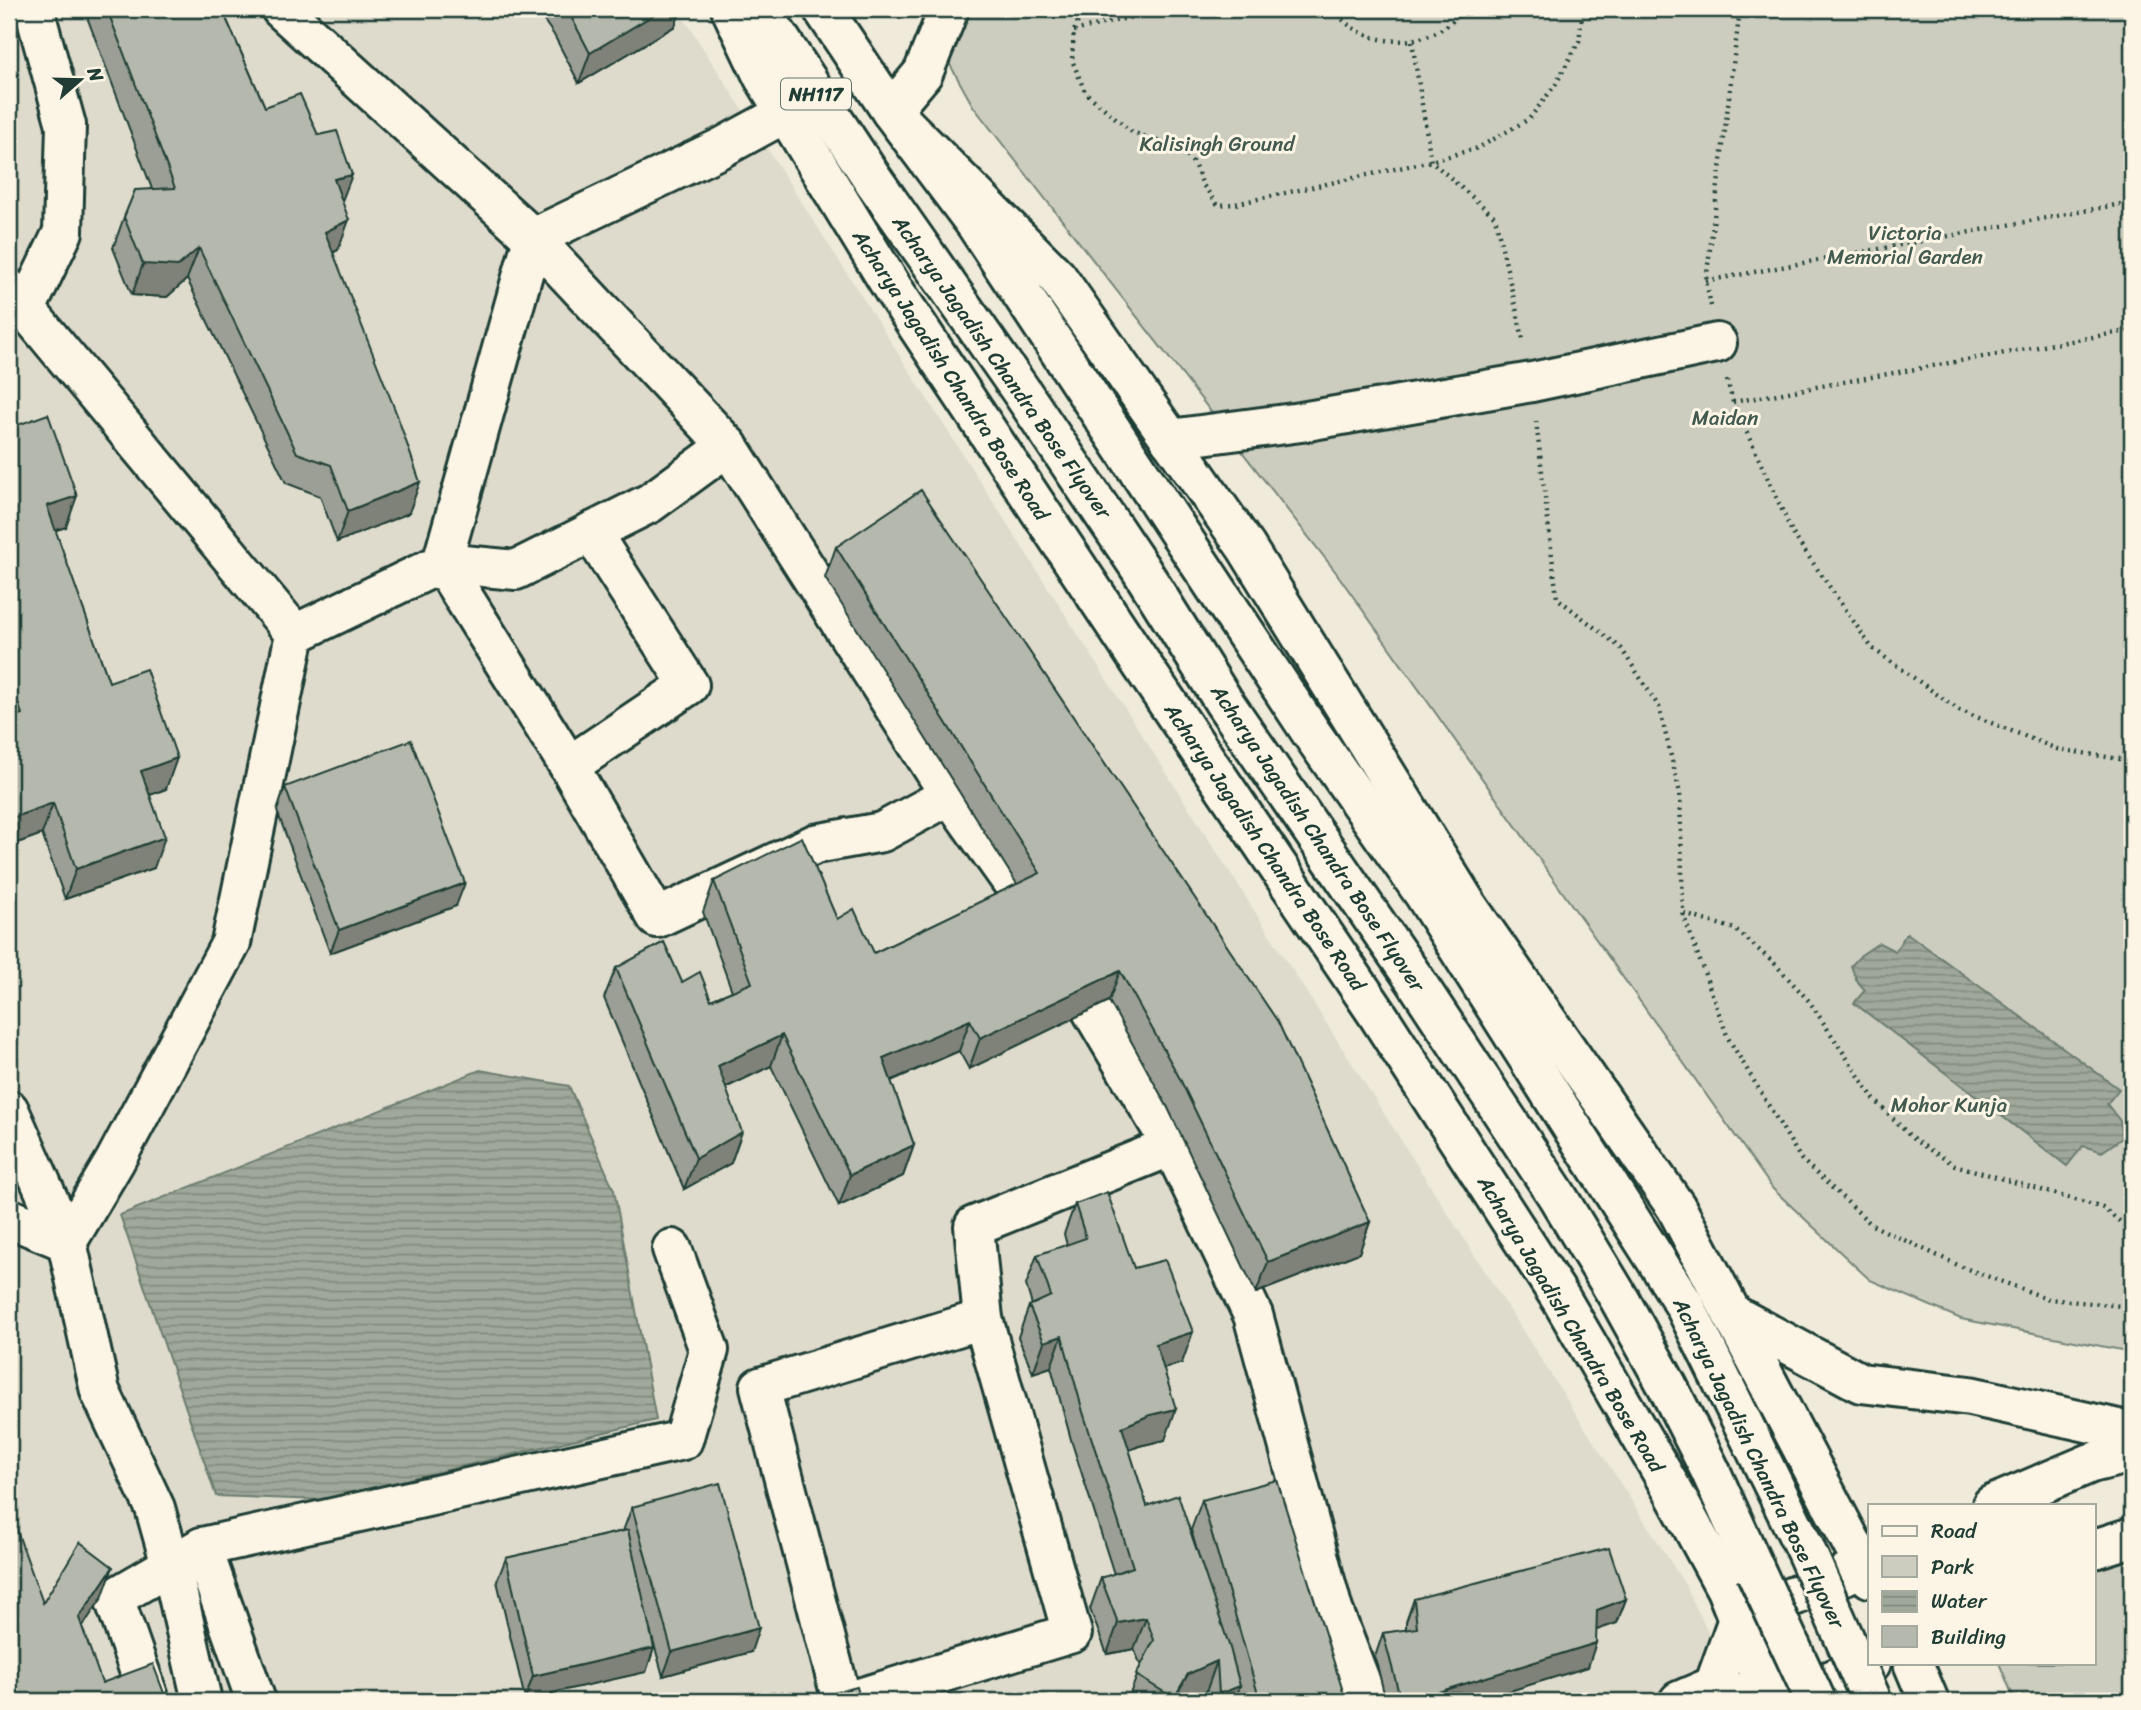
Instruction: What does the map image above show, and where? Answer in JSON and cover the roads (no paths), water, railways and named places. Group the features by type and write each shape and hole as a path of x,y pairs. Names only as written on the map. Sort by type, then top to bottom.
{"main road":[{"path":"34,9 66,125 63,232 17,299 295,634"},
{"path":"282,9 533,238 727,446 950,795 1034,914 1172,1146 1253,1315 1333,1610 1368,1701"},
{"name":"Acharya Jagadish Chandra Bose Road","path":"731,9 764,76 801,104 893,289 1376,1012 1561,1300 1674,1493 1726,1589 1771,1701"},
{"name":"Acharya Jagadish Chandra Bose Flyover","path":"760,9 801,104 872,178 1021,391 1140,568 1224,702 1488,1088 1620,1300 1710,1470 1816,1701"},
{"path":"823,9 891,111 1057,277 1246,547 1467,905 1676,1207 1868,1570 1738,1619 1714,1686"},
{"path":"891,111 923,73 949,9"},
{"path":"801,104 721,148 533,238 442,563 569,766 657,918 814,844 882,832 950,795"},
{"name":"Acharya Jagadish Chandra Bose Flyover","path":"891,111 975,223 1312,734 1424,894 1684,1304 1805,1549 1872,1701"},
{"path":"1170,439 1301,422 1532,382 1717,343"},
{"path":"295,634 442,563 516,570 650,503 727,446"},
{"path":"569,766 689,685 591,533"},
{"path":"67,1242 115,1161 231,943 295,634"},
{"path":"9,1110 67,1242 100,1391 155,1508 186,1556 256,1701"},
{"path":"850,1701 1072,1633 983,1319 974,1226 1172,1146"},
{"path":"9,1218 67,1242"},
{"path":"150,1701 114,1598 186,1556 683,1440 709,1350 672,1249"},
{"path":"1732,1314 1861,1384 1970,1396 2132,1432"},
{"path":"702,1375 760,1387 983,1319"},
{"path":"760,1387 842,1701"},
{"path":"1994,1504 2091,1463 2132,1453"},
{"path":"2096,1548 2132,1536"},
{"path":"186,1556 202,1701"},
{"path":"1781,1701 1869,1664"},
{"path":"1913,1664 1929,1701"},
{"path":"1679,1701 1714,1686 1762,1701"}],"water":[{"path":"1907,933 2119,1089 2107,1104 2120,1121 2122,1138 2102,1152 2083,1146 2067,1166 1854,1003 1865,990 1857,981 1851,966 1861,955 1879,943 1895,951"},
{"path":"480,1070 569,1086 614,1190 656,1420 322,1500 216,1496 120,1215"}],"park label":[{"name":"Kalisingh Ground","path":"1217,144"},
{"name":"Victoria Memorial Garden","path":"1905,245"},
{"name":"Maidan","path":"1725,418"},
{"name":"Mohor Kunja","path":"1949,1105"}]}
